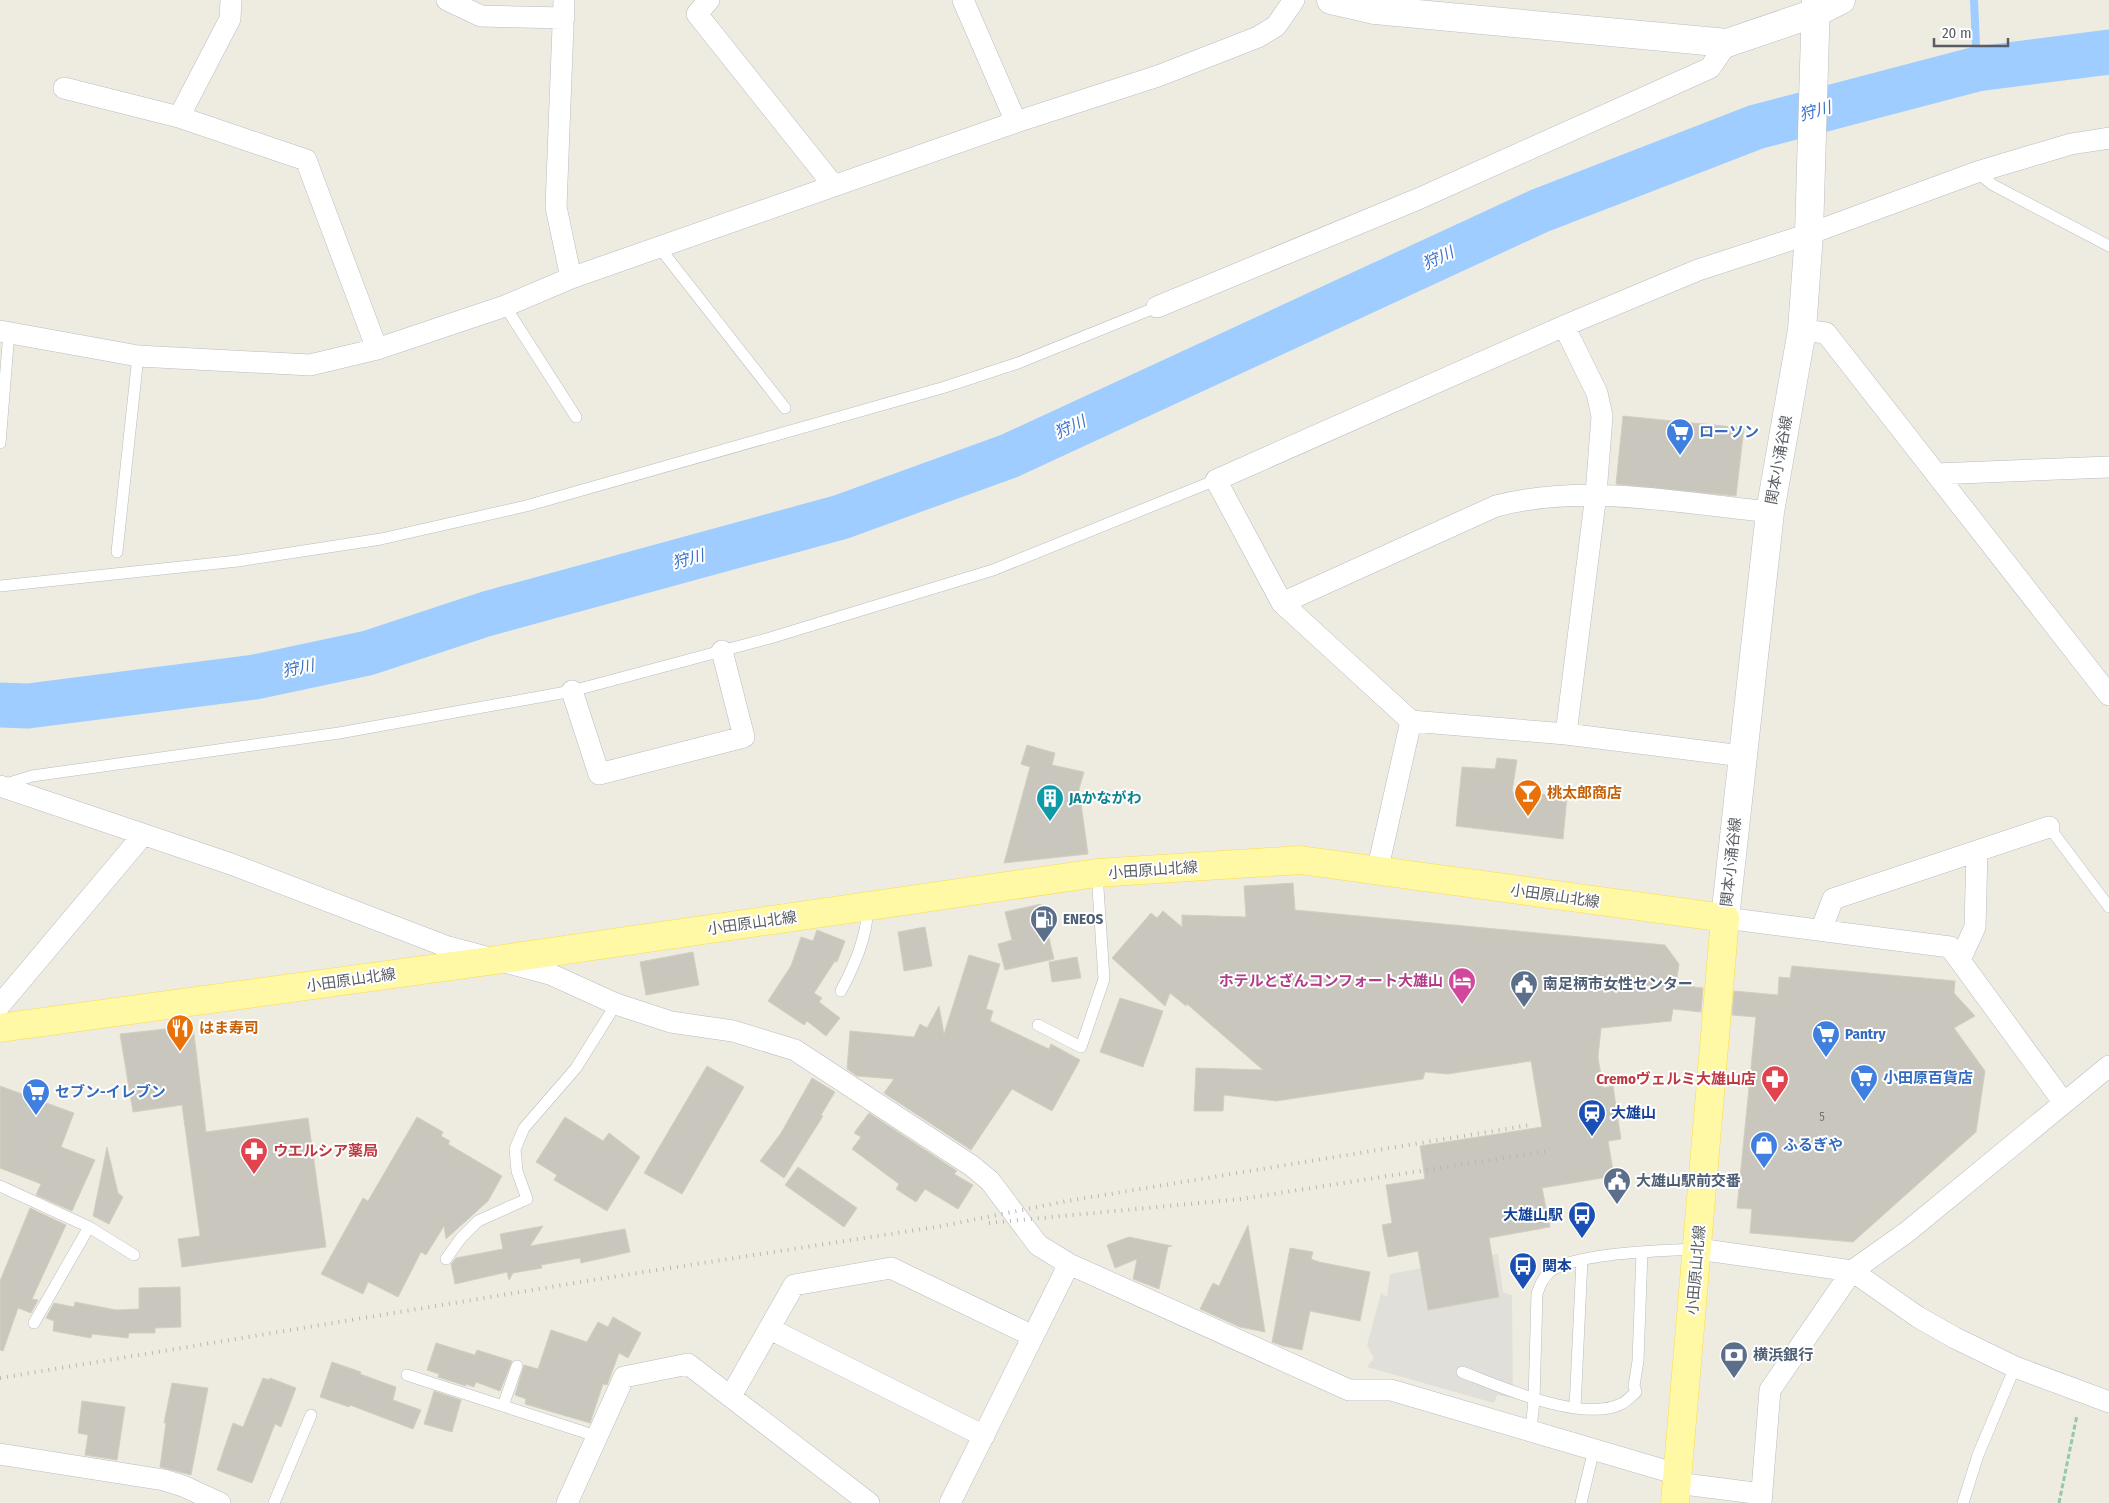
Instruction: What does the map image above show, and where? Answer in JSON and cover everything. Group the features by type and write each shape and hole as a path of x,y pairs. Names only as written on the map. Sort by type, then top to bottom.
{"main road":[{"path":"1331,0 1375,10 1728,43 1815,6 1841,0"},
{"name":"関本小涌谷線","path":"1726,918 1742,756 1770,512 1802,330 1810,228 1815,6"},
{"name":"小田原山北線","path":"0,1028 496,960 1097,873 1300,860 1377,872 1726,918 1676,1486"}],"street":[{"path":"180,117 230,19 231,0"},
{"path":"447,0 481,16 564,9 556,207 571,278"},
{"path":"709,0 698,14 834,186"},
{"path":"963,0 1016,122"},
{"path":"5,332 138,356 310,365 377,349 505,306 571,278 1016,122 1158,76 1258,38 1276,26 1294,0"},
{"path":"1157,308 1418,199 1710,68 1728,43"},
{"path":"64,88 180,117 306,160 377,349"},
{"path":"1742,756 1566,734 1411,720 1282,603 1216,480 1564,326 1698,270 1810,228 1977,172 2071,144 2109,138"},
{"path":"1564,326 1598,394 1602,416 1596,494 1566,734"},
{"path":"1802,330 1826,333 2109,695"},
{"path":"1936,474 2109,467"},
{"path":"1282,603 1496,506 1525,498 1596,494 1770,512"},
{"path":"572,691 599,774 744,736 722,651"},
{"path":"1377,872 1411,720"},
{"path":"0,786 231,864 448,947 550,974 616,1004 671,1022 733,1032 795,1050 972,1166 990,1181 1038,1245 1069,1264 1349,1390 1391,1390 1594,1449 1676,1486 1762,1499 1770,1390 1852,1271 1907,1232 2109,1066"},
{"path":"1820,930 1833,899 2050,826"},
{"path":"0,1005 142,835"},
{"path":"1960,960 1975,927 1978,851"},
{"path":"1726,918 1950,946 2064,1104"},
{"path":"1698,1249 1852,1271 1918,1318 2015,1368 2109,1402"},
{"path":"950,1503 1069,1264"},
{"path":"731,1396 794,1285 891,1268 1033,1336"},
{"path":"770,1328 984,1436"},
{"path":"567,1503 624,1377 688,1364 867,1503"},
{"path":"0,1454 164,1480 183,1486 220,1503"}],"lane":[{"path":"1977,172 1993,185 2109,246"},
{"path":"659,247 785,408"},
{"path":"505,306 576,417"},
{"path":"0,586 238,561 381,539 526,506 945,387 1018,362 1157,308"},
{"path":"0,443 5,332"},
{"path":"117,552 138,356"},
{"path":"0,786 32,776 340,734 572,691 770,638 993,570 1216,480"},
{"path":"2050,826 2109,906"},
{"path":"1038,1025 1081,1046 1104,979 1097,873"},
{"path":"841,991 864,940 868,924 868,906"},
{"path":"446,1259 461,1238 478,1221 527,1199 516,1171 515,1149 524,1128 576,1068 616,1004"},
{"path":"0,1186 89,1227 134,1255"},
{"path":"34,1323 89,1227"},
{"path":"1531,1431 1534,1400 1537,1294 1541,1281 1552,1270 1582,1260 1642,1252 1698,1249"},
{"path":"1462,1372 1534,1400 1575,1408 1607,1409 1622,1404 1636,1392 1634,1386 1638,1361 1642,1252"},
{"path":"1575,1408 1582,1260"},
{"path":"503,1406 517,1366"},
{"path":"1963,1503 1978,1456 2015,1368"},
{"path":"407,1375 596,1436"},
{"path":"274,1503 311,1415"},
{"path":"1581,1503 1594,1449"}],"path":[{"path":"2059,1503 2082,1392"}],"shaded area":[{"path":"1498,1254 1503,1292 1512,1295 1513,1398 1497,1395 1494,1403 1367,1367 1374,1358 1367,1345 1381,1293 1387,1297 1390,1274"}],"building":[{"name":"ローソン","path":"1623,416 1744,428 1736,496 1616,484"},
{"name":"JAかながわ","path":"1027,745 1055,753 1052,765 1084,772 1079,789 1088,854 1004,863 1030,767 1021,764"},
{"path":"1497,758 1517,760 1512,792 1567,796 1563,839 1456,826 1462,767 1495,769"},
{"path":"1293,883 1295,910 1665,945 1679,964 1676,985 1703,988 1701,1012 1673,1009 1671,1021 1601,1028 1598,1057 1603,1088 1613,1086 1621,1139 1608,1141 1614,1176 1542,1188 1550,1227 1489,1238 1499,1297 1428,1310 1418,1251 1388,1257 1382,1225 1392,1223 1386,1185 1425,1179 1420,1146 1542,1127 1531,1061 1448,1074 1425,1072 1423,1079 1276,1101 1224,1095 1223,1111 1194,1111 1196,1068 1263,1070 1187,1004 1186,1006 1170,993 1165,1006 1112,958 1151,913 1157,918 1163,911 1182,927 1182,915 1246,917 1244,886"},
{"path":"1041,904 1054,959 1005,970 998,944 1012,940 1005,912"},
{"path":"925,927 932,966 904,971 898,932"},
{"path":"817,930 845,941 837,962 835,961 814,993 822,998 819,1002 840,1018 826,1036 807,1021 804,1025 768,1001 791,966 801,937 813,941"},
{"path":"693,952 699,985 646,995 640,962"},
{"path":"969,955 1000,964 986,1009 993,1011 990,1021 1049,1049 1051,1044 1080,1060 1052,1111 1012,1089 971,1150 884,1093 894,1079 857,1076 847,1069 850,1031 914,1037 920,1024 927,1028 939,1006 944,1034"},
{"path":"1077,957 1081,978 1052,982 1049,962"},
{"name":"小田原百貨店","path":"1792,966 1955,981 1954,993 1975,1016 1954,1028 1985,1071 1976,1132 1853,1242 1750,1233 1752,1209 1737,1208 1756,1017 1732,1015 1734,991 1778,995 1779,977 1790,978"},
{"path":"1120,998 1163,1011 1143,1067 1100,1052"},
{"name":"ウエルシア薬局","path":"193,1026 206,1132 308,1118 326,1247 182,1267 178,1239 200,1236 182,1105 133,1112 120,1034"},
{"path":"707,1066 744,1087 682,1194 644,1173"},
{"path":"812,1078 835,1092 821,1115 823,1116 784,1178 760,1161 781,1133"},
{"path":"0,1086 74,1113 61,1147 95,1160 72,1211 36,1195 41,1184 0,1168"},
{"path":"869,1113 957,1171 954,1174 973,1185 958,1209 925,1189 916,1202 896,1189 899,1184 852,1149 861,1137 854,1133"},
{"path":"417,1117 443,1132 441,1136 450,1141 448,1144 502,1176 488,1201 446,1239 444,1226 426,1255 421,1252 398,1297 368,1282 363,1294 321,1274 363,1198 368,1201"},
{"path":"565,1117 603,1141 609,1133 640,1157 607,1211 554,1180 557,1175 536,1162"},
{"path":"107,1147 118,1193 123,1197 109,1224 93,1216"},
{"path":"798,1167 857,1208 844,1227 785,1185"},
{"path":"30,1208 66,1225 32,1299 38,1300 31,1313 18,1308 3,1351 0,1350 0,1281"},
{"path":"1248,1225 1265,1332 1240,1327 1200,1309 1213,1283 1219,1286"},
{"path":"543,1226 530,1246 625,1229 630,1252 581,1263 580,1258 541,1265 542,1268 513,1273 509,1280 507,1272 455,1284 451,1264 456,1258 503,1249 500,1234"},
{"path":"1129,1237 1172,1246 1168,1247 1159,1289 1133,1279 1137,1259 1115,1268 1107,1245"},
{"path":"1290,1248 1313,1252 1311,1259 1319,1262 1370,1272 1360,1321 1310,1311 1302,1350 1272,1342"},
{"path":"180,1287 181,1327 155,1328 155,1333 129,1333 128,1338 92,1334 91,1338 53,1331 54,1321 46,1318 54,1303 74,1307 75,1302 116,1310 139,1309 139,1288"},
{"path":"613,1317 641,1333 628,1358 619,1353 607,1385 603,1384 590,1423 525,1404 526,1399 515,1395 524,1365 538,1369 551,1330 587,1342 598,1322 608,1327"},
{"path":"436,1343 475,1355 477,1350 512,1361 500,1391 476,1382 474,1387 466,1384 466,1386 438,1377 439,1374 427,1370"},
{"path":"332,1362 396,1387 393,1400 421,1410 413,1429 350,1405 349,1407 320,1397"},
{"path":"263,1378 269,1380 270,1378 296,1388 281,1427 275,1424 252,1483 217,1470 233,1423 243,1427"},
{"path":"172,1383 208,1388 191,1475 160,1467 166,1423 164,1423"},
{"path":"434,1391 461,1400 452,1432 424,1424"},
{"path":"82,1401 125,1407 117,1460 85,1455 88,1435 78,1433"}],"waterway":[{"path":"1974,0 1977,69"},
{"name":"狩川","path":"0,705 28,706 255,677 368,653 486,614 841,517 1009,456 1539,211 1756,127 1977,69 2109,52"}],"railway":[{"path":"0,1378 605,1278 942,1226 1067,1201 1530,1125"},
{"path":"989,1223 1241,1199 1548,1151"}],"place":[{"name":"ローソン","path":"1680,456"},
{"name":"桃太郎商店","path":"1528,817"},
{"name":"JAかながわ","path":"1050,822"},
{"name":"ENEOS","path":"1044,943"},
{"name":"ホテルとざんコンフォート大雄山","path":"1462,1005"},
{"name":"南足柄市女性センター","path":"1524,1008"},
{"name":"はま寿司","path":"180,1052"},
{"name":"Pantry","path":"1826,1058"},
{"name":"小田原百貨店","path":"1864,1102"},
{"name":"Cremoヴェルミ大雄山店","path":"1775,1103"},
{"name":"セブン-イレブン","path":"36,1116"},
{"name":"大雄山","path":"1592,1137"},
{"name":"ふるぎや","path":"1764,1169"},
{"name":"ウエルシア薬局","path":"254,1175"},
{"name":"大雄山駅前交番","path":"1617,1205"},
{"name":"大雄山駅","path":"1582,1239"},
{"name":"関本","path":"1523,1290"},
{"name":"横浜銀行","path":"1734,1379"}]}
